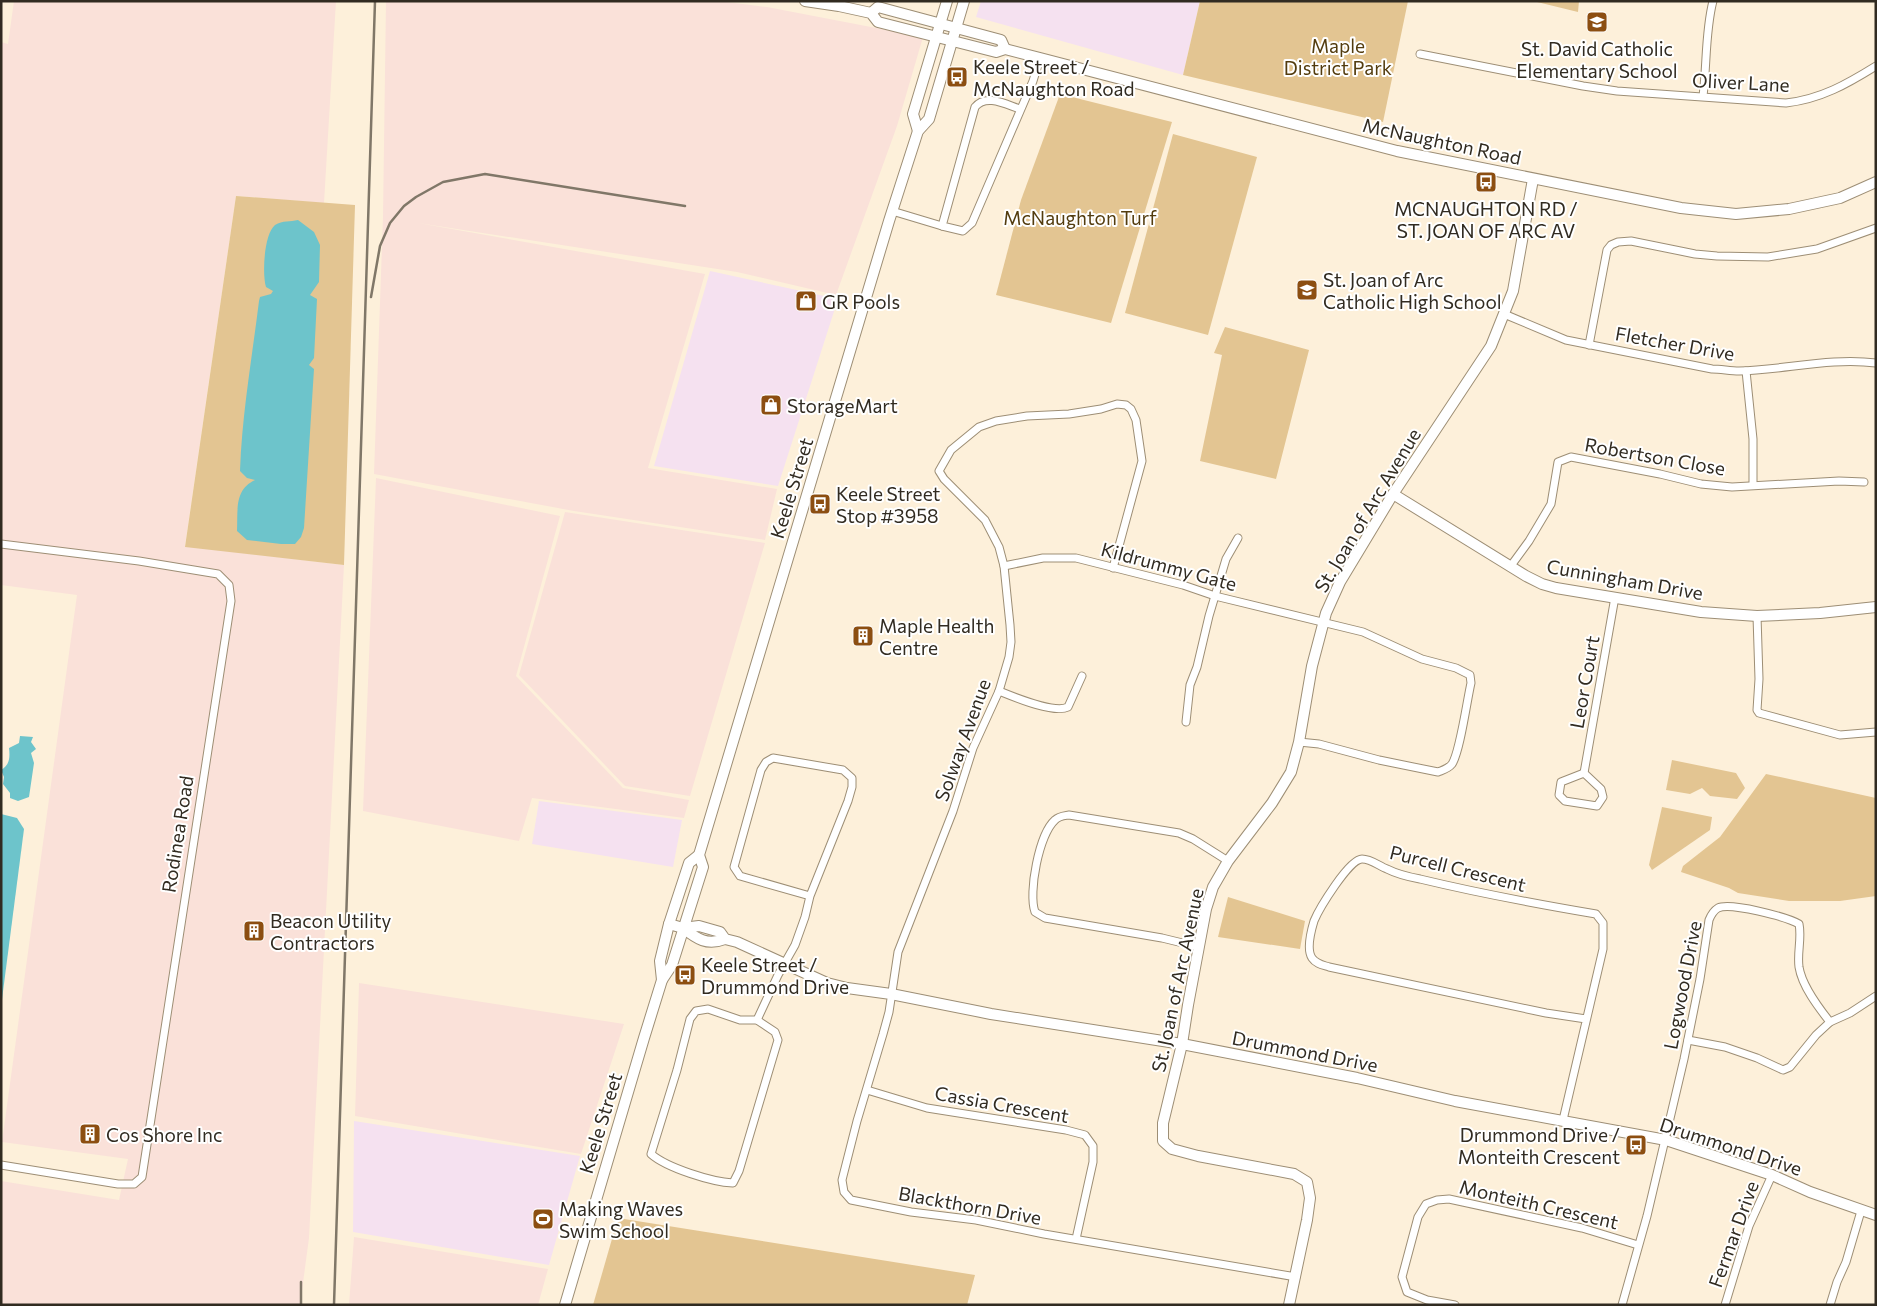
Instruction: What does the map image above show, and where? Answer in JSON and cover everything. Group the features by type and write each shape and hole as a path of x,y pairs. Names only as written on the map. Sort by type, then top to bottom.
{"street":[{"name":"McNaughton Road","path":"805,1 871,13 878,22 996,52 1005,49 1397,151 1681,208 1736,214 1789,209 1840,198 1876,182"},
{"name":"Keele Street","path":"918,131 913,114 947,1"},
{"name":"Keele Street","path":"662,980 660,961 670,924 689,863 699,855 892,211 918,131 929,119 964,1"},
{"path":"1703,96 1708,21 1713,1"},
{"name":"McNaughton Road","path":"871,13 878,7 940,23 1001,40 1005,49"},
{"name":"Oliver Lane","path":"1420,54 1582,86 1617,91 1786,103 1806,100 1844,86 1876,66"},
{"path":"892,211 963,231 972,223 1033,81 1040,58"},
{"path":"942,226 977,105 987,100 1020,109"},
{"name":"St. Joan of Arc Avenue","path":"1290,1305 1310,1198 1307,1182 1294,1174 1198,1156 1172,1148 1163,1141 1163,1123 1182,1044 1206,909 1213,887 1228,861 1284,786 1291,772 1299,742 1312,666 1332,596 1393,494 1491,346 1513,291 1533,179"},
{"path":"1590,345 1607,250 1611,245 1618,242 1631,241 1678,251 1717,256 1768,257 1817,249 1876,228"},
{"name":"Fletcher Drive","path":"1504,314 1551,335 1590,345 1696,366 1746,371 1836,362 1862,361 1876,363"},
{"path":"1746,371 1753,439 1753,485"},
{"name":"Solway Avenue","path":"891,994 898,952 953,811 960,782 973,748 999,691 1009,657 1011,642 1004,566 999,547 985,520 944,479 939,471 951,450 979,427 996,421 1027,416 1069,414 1121,404 1131,409 1136,420 1142,461 1112,568"},
{"name":"Robertson Close","path":"1510,567 1529,541 1551,504 1558,462 1570,457 1660,474 1701,484 1732,487 1839,480 1864,482"},
{"name":"Cunningham Drive","path":"1393,494 1510,567 1542,584 1556,588 1702,612 1757,616 1820,613 1876,607"},
{"path":"1186,722 1190,685 1215,596 1226,559 1238,538"},
{"name":"Rodinea Road","path":"1,544 139,560 218,574 229,585 231,601 187,875 142,1177 134,1184 118,1184 1,1165"},
{"name":"Kildrummy Gate","path":"1004,566 1043,558 1076,558 1215,596 1364,632 1422,659 1464,671 1470,675 1471,683 1457,752 1452,764 1447,769 1438,772 1379,760 1319,744 1299,742"},
{"name":"Leor Court","path":"1584,773 1616,597"},
{"path":"1757,616 1759,679 1757,710 1759,713 1763,716 1840,735 1876,732"},
{"path":"999,691 1043,706 1063,710 1068,707 1082,676"},
{"path":"757,1020 795,945 810,896 848,801 852,778 843,770 773,758 766,762 761,770 734,867 740,876 810,896"},
{"path":"1584,773 1601,789 1603,797 1597,806 1565,801 1559,795 1562,782 1584,773"},
{"path":"1199,947 1162,938 1045,918 1035,912 1032,906 1032,890 1037,860 1053,821 1060,816 1069,815 1179,833 1193,839 1228,861"},
{"name":"Keele Street","path":"565,1305 662,980 672,966 703,867 699,855"},
{"name":"Purcell Crescent","path":"1563,1120 1603,949 1603,923 1596,914 1516,900 1420,879 1388,870 1361,859 1352,863 1336,883 1315,920 1310,944 1311,957 1317,963 1328,967 1546,1013 1586,1019"},
{"name":"Logwood Drive","path":"1666,1140 1688,1040 1709,920 1712,913 1720,907 1728,906 1778,916 1799,924 1801,933 1799,968 1811,997 1830,1022"},
{"name":"Drummond Drive","path":"670,924 683,928 696,938 714,943 725,939 737,942 827,983 847,988 891,994 991,1014 1182,1044 1357,1078 1455,1101 1666,1140 1772,1175 1810,1192 1876,1216"},
{"name":"Blackthorn Drive","path":"891,994 883,1034 842,1180 844,1192 851,1200 911,1212 976,1220 1296,1277"},
{"path":"1688,1040 1725,1047 1757,1058 1783,1070 1790,1067 1816,1035 1830,1022 1850,1013 1876,996"},
{"path":"708,1009 740,1020 757,1020 775,1032 778,1040 739,1171 733,1184 719,1183 660,1162 651,1154 677,1070 690,1019 696,1011 708,1009"},
{"name":"Cassia Crescent","path":"867,1090 927,1108 1066,1130 1085,1136 1093,1146 1093,1162 1076,1239"},
{"name":"Monteith Crescent","path":"1622,1305 1666,1140"},
{"name":"Fermar Drive","path":"1725,1305 1749,1226 1772,1175"},
{"name":"Monteith Crescent","path":"1455,1305 1427,1300 1407,1292 1402,1277 1418,1217 1426,1204 1437,1200 1449,1199 1582,1228 1638,1245"},
{"path":"1830,1305 1846,1262 1861,1211"}],"shaded area":[{"path":"14,1 336,1 324,203 236,196 185,546 344,565 309,1238 300,1305 1,1305 1,1181 119,1200 128,1159 2,1142 77,595 1,585 1,42 8,44"},
{"path":"386,1 719,1 767,7 923,37 897,126 836,295 737,272 418,223 705,274 648,468 777,489 765,540 574,511 374,474 383,217"},
{"path":"981,1 1200,1 1183,75 976,17"},
{"path":"710,271 838,299 778,486 654,466"},
{"path":"376,478 560,516 516,676 623,788 689,800 684,818 532,798 519,841 363,811"},
{"path":"565,512 765,543 690,796 625,786 519,675"},
{"path":"539,801 682,820 673,867 532,844"},
{"path":"359,983 624,1024 581,1154 355,1116"},
{"path":"354,1121 580,1156 549,1265 353,1232"},
{"path":"354,1237 548,1269 538,1305 349,1305"}],"green space":[{"name":"Maple District Park","path":"1200,1 1408,1 1383,122 1183,75"},
{"path":"1533,1 1579,1 1578,12"},
{"name":"McNaughton Turf","path":"1060,94 1172,122 1111,323 996,295 1021,200"},
{"path":"1173,134 1257,157 1208,335 1125,313"},
{"path":"236,196 355,205 344,565 185,547"},
{"path":"1225,327 1309,350 1276,479 1200,461 1222,355 1214,353"},
{"path":"1672,760 1736,773 1745,788 1737,799 1710,796 1702,788 1690,794 1666,790"},
{"path":"1766,774 1876,798 1876,896 1840,901 1789,901 1738,893 1729,888 1681,872 1683,866 1720,837"},
{"path":"1662,807 1712,817 1710,830 1652,870 1649,865"},
{"path":"1228,897 1305,921 1300,949 1218,937"},
{"path":"618,1218 975,1275 967,1305 593,1305"}],"water":[{"path":"298,220 314,232 320,245 319,282 310,295 317,299 314,358 309,365 314,369 304,528 301,537 295,544 281,544 247,540 237,531 238,501 243,489 255,480 247,478 240,471 245,407 259,301 260,297 271,294 273,291 266,287 265,281 266,245 271,230 275,225"},
{"path":"20,736 33,737 31,742 36,749 31,753 34,763 29,797 18,801 10,798 10,793 3,784 4,777 1,770 9,760 9,748 19,743"},
{"path":"1,814 17,818 24,829 1,1007"}],"railway":[{"path":"334,1305 375,1"},
{"path":"371,297 380,246 390,223 404,206 443,182 485,174 685,206"},
{"path":"301,1282 301,1305"}],"place":[{"name":"St. David Catholic Elementary School","path":"1597,22"},
{"name":"Keele Street / McNaughton Road","path":"957,77"},
{"name":"MCNAUGHTON RD / ST. JOAN OF ARC AV","path":"1486,182"},
{"name":"St. Joan of Arc Catholic High School","path":"1307,290"},
{"name":"GR Pools","path":"806,301"},
{"name":"StorageMart","path":"771,405"},
{"name":"Keele Street Stop #3958","path":"820,504"},
{"name":"Maple Health Centre","path":"863,636"},
{"name":"Beacon Utility Contractors","path":"254,931"},
{"name":"Keele Street / Drummond Drive","path":"685,975"},
{"name":"Cos Shore Inc","path":"90,1134"},
{"name":"Drummond Drive / Monteith Crescent","path":"1636,1145"},
{"name":"Making Waves Swim School","path":"543,1219"}]}
